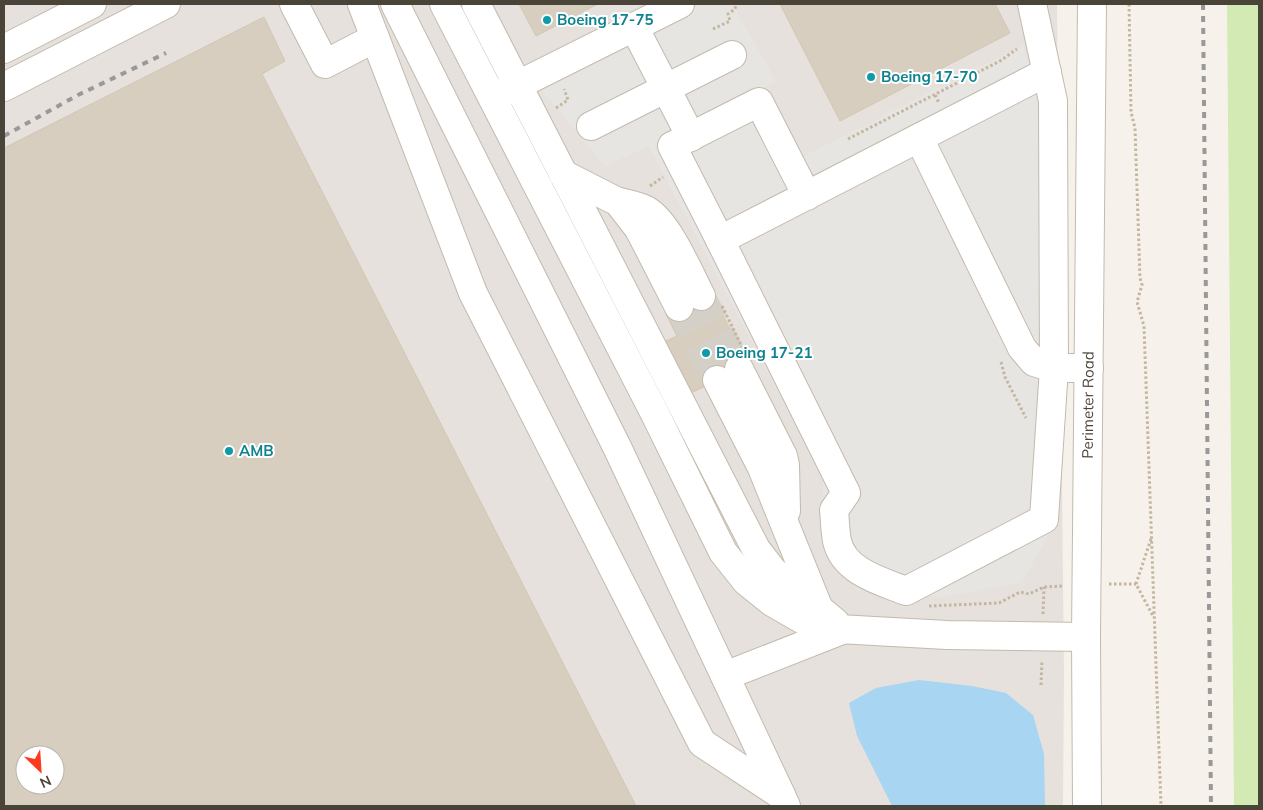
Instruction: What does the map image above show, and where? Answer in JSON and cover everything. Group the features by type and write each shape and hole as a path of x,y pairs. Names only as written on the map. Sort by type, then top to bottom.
{"street":[{"path":"4,49 92,4"},
{"path":"4,87 166,4"},
{"path":"294,4 325,64 375,38"},
{"path":"362,4 473,293 702,743 783,802"},
{"path":"394,4 617,447 783,802"},
{"path":"444,4 649,403 723,552 746,582 772,602 812,625 844,629 947,635 1086,637"},
{"path":"476,4 756,549 773,572 844,629"},
{"path":"492,98 680,4"},
{"path":"808,196 759,102 672,146 846,493 834,510 837,542 846,559 866,576 906,590 1044,519 1054,368 1053,101 1032,4"},
{"name":"Perimeter Road","path":"1087,806 1086,637 1092,4"},
{"path":"634,27 692,137"},
{"path":"591,126 732,55"},
{"path":"720,240 1047,72"},
{"path":"920,138 1022,348 1034,362 1054,368 1089,368"},
{"path":"563,174 618,202 690,301"},
{"path":"728,375 762,468 820,610"},
{"path":"725,676 844,629"}],"path":[{"path":"714,29 730,21 728,14 735,9 736,4"},
{"path":"1129,4 1131,112 1136,128 1140,278 1142,285 1137,302 1144,326 1162,806"},
{"path":"848,138 1000,61 1018,49 1016,41"},
{"path":"1152,536 1136,584 1154,617"}],"shaded area":[{"path":"4,4 1057,4 1064,676 1063,806 4,806"},
{"path":"703,4 732,4 776,81 750,95 785,166 1023,45 1040,110 1048,537 1021,583 940,597 857,590 823,552 823,478 649,146 605,166 539,87"}],"green space":[{"path":"1227,4 1259,4 1259,806 1234,806"}],"water":[{"path":"919,680 972,686 1006,693 1033,715 1044,754 1045,806 892,806 857,736 849,703 876,688"}],"building":[{"name":"Boeing 17-75","path":"519,4 598,4 536,36"},
{"name":"Boeing 17-70","path":"780,4 995,4 1010,33 840,121"},
{"name":"AMB","path":"264,17 285,61 262,74 636,806 4,806 4,148"},
{"name":"Boeing 17-21","path":"710,291 749,365 689,394 664,342 677,336 666,314"}],"tunnel":[{"path":"701,296 739,369"},
{"path":"679,307 717,380"}],"railway":[{"path":"1203,4 1211,806"},
{"path":"4,136 78,95 166,53"}],"place":[{"name":"Boeing 17-75","path":"547,20"},
{"name":"Boeing 17-70","path":"871,77"},
{"name":"Boeing 17-21","path":"706,353"},
{"name":"AMB","path":"229,451"}]}
